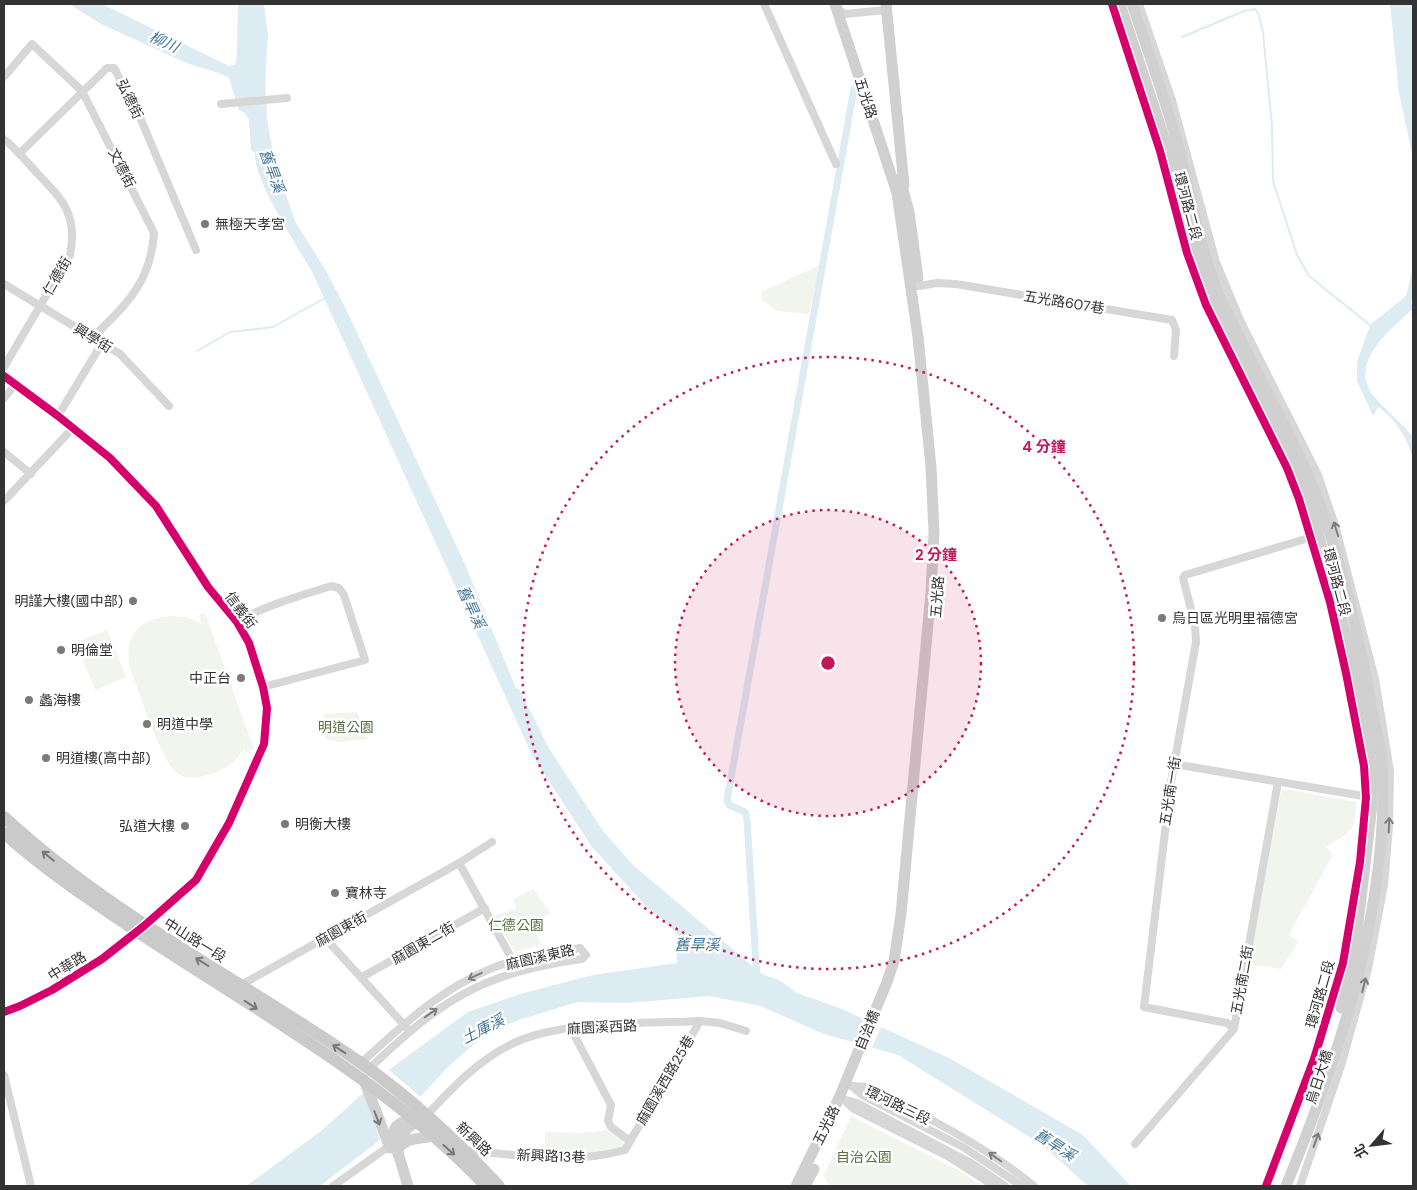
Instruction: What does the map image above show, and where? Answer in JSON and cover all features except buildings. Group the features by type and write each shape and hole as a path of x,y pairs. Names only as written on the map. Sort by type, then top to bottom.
{"main road":[{"name":"環河路二段","path":"1120,4 1172,147"},
{"name":"環河路二段","path":"1132,4 1183,187 1208,292 1294,464 1317,529 1356,671 1378,797 1366,869 1355,966"},
{"name":"五光路","path":"840,7 900,191 919,286 938,468 938,594 905,939 900,963 883,1000"},
{"name":"五光路","path":"883,1000 894,961 901,914 931,592 934,532 931,467 918,337 900,191 886,7"},
{"name":"中山路一段","path":"4,817 140,928 368,1077"},
{"name":"中山路一段","path":"4,833 30,856 98,906 241,986 368,1077"},
{"name":"烏日大橋","path":"1286,1186 1355,966"},
{"name":"自治橋","path":"857,1063 883,1000"},
{"name":"五光路","path":"804,1184 857,1063"},
{"path":"368,1077 416,1117 399,1124 394,1130 392,1139 395,1149"},
{"path":"368,1077 408,1186"},
{"name":"新興路","path":"416,1117 433,1136 486,1186"},
{"name":"新興路","path":"416,1117 464,1150 499,1186"},
{"path":"395,1149 408,1140 433,1136"},
{"name":"烏日大橋","path":"1278,1186 1297,1151"}],"street":[{"path":"764,4 836,164"},
{"name":"環河路二段","path":"1112,4 1172,147"},
{"name":"環河路二段","path":"1139,4 1183,187 1241,322 1318,475 1335,525 1374,679 1390,771 1378,797 1358,871 1342,963 1314,1059 1266,1186"},
{"path":"840,7 886,7"},
{"name":"文德街","path":"4,77 32,44 82,91 154,233 153,249 142,282 127,304 92,338"},
{"name":"弘德街","path":"20,154 107,68 114,68 147,133 196,250"},
{"path":"221,104 287,98"},
{"name":"仁德街","path":"4,139 62,199 69,215 72,234 70,255 4,367"},
{"name":"環河路二段","path":"1183,187 1187,253 1206,305 1287,468 1312,538 1330,602 1364,766 1378,797 1384,885 1368,968 1342,1066 1300,1186"},
{"name":"五光路607巷","path":"919,286 937,283 956,284 1172,320 1176,330 1174,356"},
{"name":"興學街","path":"4,284 39,307 120,354 169,406"},
{"path":"58,416 102,343"},
{"name":"信義街","path":"4,376 110,458 156,506 208,588 238,622 249,643 264,687 267,708 264,744 229,823 196,880 140,928"},
{"path":"4,398 15,385"},
{"path":"4,501 73,428"},
{"path":"4,452 31,474"},
{"name":"五光南一街","path":"1234,1029 1227,1023 1144,1007 1174,764 1196,637 1183,578 1185,575 1312,538"},
{"path":"238,622 249,615 286,600 331,586 339,588 344,595 365,660 264,687"},
{"path":"1174,764 1378,797"},
{"name":"五光南二街","path":"1135,1144 1234,1029 1278,782"},
{"name":"麻園東街","path":"241,986 459,863 492,842"},
{"path":"459,863 513,961 516,972"},
{"name":"麻園東二街","path":"362,977 485,908"},
{"name":"中華路","path":"4,1012 20,1006 77,976 140,928"},
{"path":"325,938 406,1028"},
{"name":"麻園溪東路","path":"368,1077 406,1028 453,987 513,961 580,948 586,955 582,959 544,964 516,972 467,990 406,1028"},
{"name":"麻園溪西路","path":"416,1117 443,1097 482,1063 516,1042 570,1027 700,1021 720,1023 746,1031"},
{"name":"麻園溪西路25巷","path":"630,1141 700,1021"},
{"path":"570,1027 611,1105 608,1121 611,1127 630,1141"},
{"path":"4,1076 31,1186"},
{"name":"環河路三段","path":"849,1084 862,1095 981,1157 1022,1186"},
{"name":"環河路三段","path":"849,1084 866,1087 976,1145 1034,1186"},
{"name":"環河路三段","path":"842,1100 854,1110 949,1157 994,1186"},
{"name":"環河路三段","path":"842,1100 857,1104 973,1164 1005,1186"},
{"name":"新興路13巷","path":"464,1150 543,1158 602,1157 625,1150 630,1141"},
{"path":"333,1186 395,1149"}],"green space":[{"path":"820,265 809,314 778,311 762,300 761,292"},
{"path":"205,613 254,749 246,753 244,748 233,762 219,771 201,777 189,777 178,774 171,767 157,741 129,666 129,648 135,633 142,625 151,620 172,616 183,617 201,624 199,615"},
{"path":"107,630 126,677 95,690 76,642"},
{"name":"明道公園","path":"357,712 368,739 339,742 325,739 324,714"},
{"path":"1285,789 1356,802 1353,826 1350,831 1326,847 1333,854 1289,935 1298,942 1281,969 1249,964 1281,792"},
{"name":"仁德公園","path":"533,889 551,913 532,924 541,945 515,952 493,916 516,908 513,899"},
{"name":"自治公園","path":"851,1116 958,1170 982,1186 829,1186 824,1175"},
{"path":"607,1130 622,1140 623,1148 606,1154 545,1155 545,1132 578,1133"}],"water":[{"path":"69,4 102,4 229,66 235,65 237,56 238,4 264,4 268,36 265,79 267,119 275,165 296,223 325,269 346,309 464,562 516,688 519,689 550,750 603,831 633,865 762,974 779,980 797,993 842,1009 951,1059 1083,1135 1131,1186 1088,1186 1041,1144 898,1055 821,1033 761,1006 709,996 628,1003 577,1002 488,1032 449,1066 381,1139 320,1186 246,1186 321,1131 390,1069 468,1012 520,994 593,975 677,963 677,933 644,904 592,847 533,757 314,276 278,215 261,180 256,165 255,153 251,150 249,120 244,112 239,111 229,78 189,64 101,24"},
{"path":"1390,4 1413,4 1413,158 1399,93"},
{"path":"1413,267 1413,294 1411,302 1413,309 1394,326 1376,347 1369,358 1366,370 1367,383 1373,395 1413,437 1413,458 1404,436 1390,417 1378,407 1373,416 1357,381 1357,362 1370,325 1406,296"}],"pier":[{"path":"865,1017 882,1025 871,1050 853,1045"},
{"path":"389,1070 422,1098 380,1140 363,1091"}],"waterway":[{"path":"1182,37 1244,11 1255,9 1259,15 1263,33 1272,126 1273,181 1297,255 1309,276 1370,325"},
{"path":"757,979 747,820 745,812 729,805 727,800 854,89"},
{"path":"197,351 230,332 273,327 325,298"}],"cycle path":[{"path":"1112,4 1160,151 1187,253 1206,305 1287,468 1299,499 1330,602 1364,766 1366,798 1360,862 1343,963 1314,1059 1266,1186"},
{"path":"4,376 110,458 156,506 208,587 237,622 249,643 263,687 267,708 264,744 229,823 196,880 144,926 102,959 52,990 4,1012"}],"place":[{"name":"無極天孝宮","path":"205,224"},
{"name":"明謹大樓(國中部)","path":"133,601"},
{"name":"烏日區光明里福德宮","path":"1162,618"},
{"name":"明倫堂","path":"61,650"},
{"name":"中正台","path":"241,678"},
{"name":"蠡海樓","path":"29,700"},
{"name":"明道中學","path":"147,724"},
{"name":"明道樓(高中部)","path":"46,758"},
{"name":"明衡大樓","path":"285,824"},
{"name":"弘道大樓","path":"185,826"},
{"name":"寶林寺","path":"335,893"}],"water label":[{"name":"柳川","path":"164,42"},
{"name":"舊旱溪","path":"272,171"},
{"name":"舊旱溪","path":"471,607"},
{"name":"舊旱溪","path":"697,945"},
{"name":"土庫溪","path":"483,1029"},
{"name":"舊旱溪","path":"1055,1145"}]}
